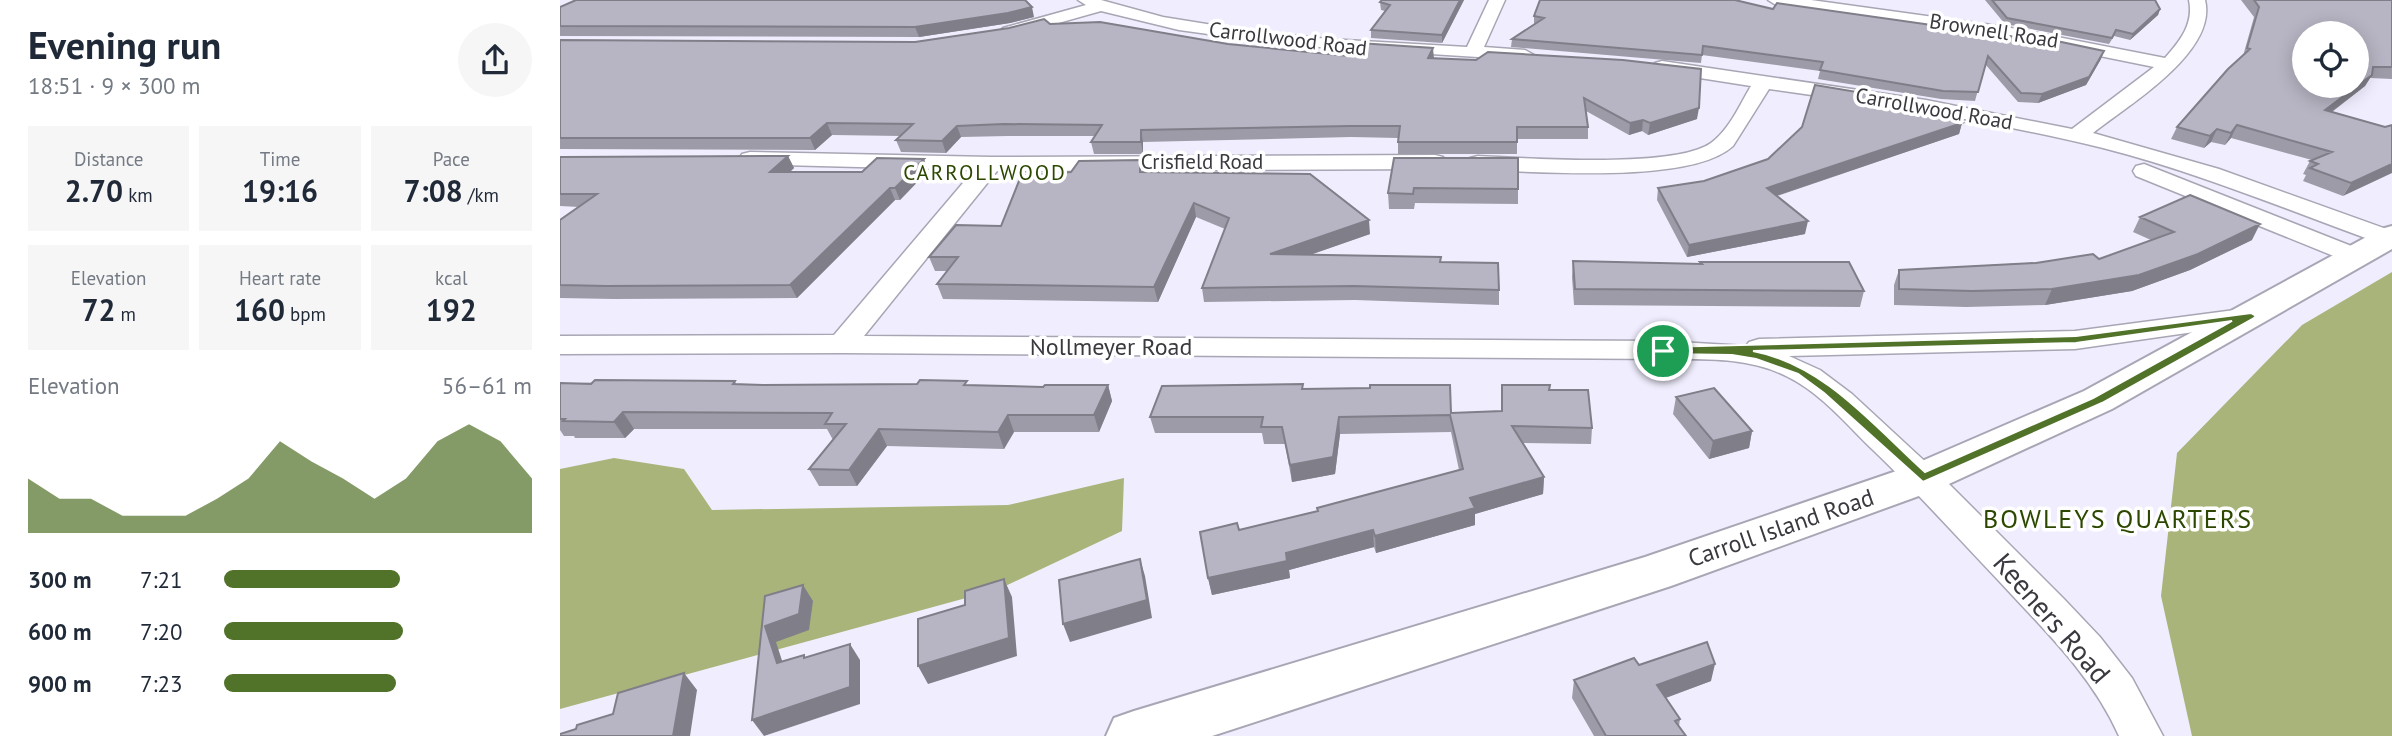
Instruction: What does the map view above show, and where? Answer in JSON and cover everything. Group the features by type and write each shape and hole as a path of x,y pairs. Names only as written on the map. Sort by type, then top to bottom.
{"street":[{"path":"1473,52 1497,0"},
{"name":"Brownell Road","path":"1776,0 1935,13 2024,35 2169,64"},
{"path":"2075,137 2169,64 2182,49 2198,22 2200,13 2197,0"},
{"path":"995,35 1069,17 1093,3"},
{"name":"Carrollwood Road","path":"1093,3 1173,24 1250,36 1362,48 1538,56"},
{"name":"Carrollwood Road","path":"1639,64 1926,106 2075,137 2179,163 2378,243"},
{"name":"Crisfield Road","path":"734,159 991,164 1680,162 1708,154 1725,142 1763,81"},
{"name":"Carrollwood Road","path":"2075,137 2119,161 2378,243"},
{"path":"842,344 991,164"},
{"name":"Carroll Island Road","path":"1134,736 1641,577 1923,478 2098,400 2378,243"},
{"name":"Nollmeyer Road","path":"1663,351 2076,340 2251,316"},
{"name":"Nollmeyer Road","path":"560,345 842,344 1732,351 1759,356 1802,372 1829,390 1923,478"},
{"name":"Keeners Road","path":"1923,478 2068,629 2115,690 2141,736"}],"green space":[{"path":"2392,272 2392,736 2192,736 2161,596 2177,453 2302,325"},
{"path":"614,458 684,469 712,510 1008,505 1124,478 1122,531 999,589 560,709 560,469"}],"building":[{"path":"576,0 1025,0 1032,7 915,27 560,26 560,7"},
{"path":"1460,0 1442,35 1371,30 1390,5 1380,2"},
{"path":"1540,0 1735,0 1773,9 1777,3 2037,40 2033,36 2104,51 2089,77 2042,94 2021,93 1988,56 1978,92 1943,91 1820,70 1823,62 1703,46 1702,55 1512,39 1544,18 1534,16"},
{"path":"1992,0 2155,0 2160,9 2133,34 2116,30 2112,38 2007,18"},
{"path":"2254,0 2392,0 2392,67 2373,67 2369,77 2369,21 2292,21 2292,98 2341,98 2325,110 2385,127 2392,125 2392,164 2351,183 2310,168 2318,164 2310,161 2332,152 2237,125 2231,133 2217,129 2210,136 2177,127 2228,69 2250,49 2247,48 2259,7"},
{"path":"1044,19 1050,24 1100,22 1228,44 1349,56 1359,43 1433,48 1428,58 1476,60 1488,52 1623,60 1701,69 1699,108 1650,123 1643,120 1630,123 1584,98 1588,127 1517,127 1517,142 1398,142 1400,126 1350,126 1141,130 1141,142 1091,142 1102,125 1004,124 957,126 942,141 896,140 913,124 827,123 810,138 560,138 560,40 915,42 1009,28"},
{"path":"1815,85 1869,94 1868,100 1962,123 1767,188 1808,221 1689,245 1658,188 1704,181 1768,159 1802,127"},
{"path":"788,156 770,172 862,172 877,158 924,159 895,188 890,188 790,285 560,285 560,220 597,194 560,194 560,157"},
{"path":"1394,158 1518,158 1518,189 1414,188 1413,194 1388,193"},
{"path":"1140,160 1140,172 1310,174 1369,220 1270,254 1441,257 1440,262 1498,263 1499,290 1354,286 1202,288 1229,218 1194,203 1154,287 937,284 958,257 929,257 956,225 1001,226 1021,176 1071,172 1079,161"},
{"path":"2190,195 2260,224 2198,254 2139,275 2052,289 1899,289 1899,270 2036,263 2093,254 2099,259 2174,232 2140,217"},
{"path":"1573,261 1702,264 1700,262 1849,262 1864,291 1575,289"},
{"path":"595,380 735,381 733,384 763,385 917,384 920,380 967,381 964,385 1108,385 1094,415 1008,415 998,432 879,429 849,470 809,469 846,424 825,424 832,413 623,412 614,422 560,419 560,383 591,384"},
{"path":"1303,384 1302,389 1370,388 1370,385 1450,385 1451,413 1502,411 1502,385 1550,385 1549,390 1588,390 1592,428 1512,426 1544,477 1470,498 1475,508 1375,536 1373,530 1286,553 1287,561 1208,578 1200,532 1237,523 1239,530 1318,511 1317,508 1463,469 1450,415 1339,417 1333,457 1290,465 1282,427 1261,427 1263,417 1150,417 1162,386"},
{"path":"1714,388 1752,431 1713,441 1676,397"},
{"path":"1140,559 1147,600 1063,624 1059,580"},
{"path":"1004,579 1009,638 918,666 918,619 965,605 965,591"},
{"path":"803,585 799,614 765,626 777,663 850,644 850,687 752,720 765,596"},
{"path":"1707,642 1715,664 1657,685 1680,719 1675,721 1686,736 1606,736 1574,680 1634,658 1639,665"},
{"path":"684,673 673,736 560,736 576,729 577,725 613,714 618,693"}],"district":[{"name":"CARROLLWOOD","path":"985,173"},
{"name":"BOWLEYS QUARTERS","path":"2118,519"}],"route":[{"path":"2251,316 2098,400 1923,478 1829,390 1802,372 1759,356 1732,351 1663,351 2076,340 2251,316"}]}
